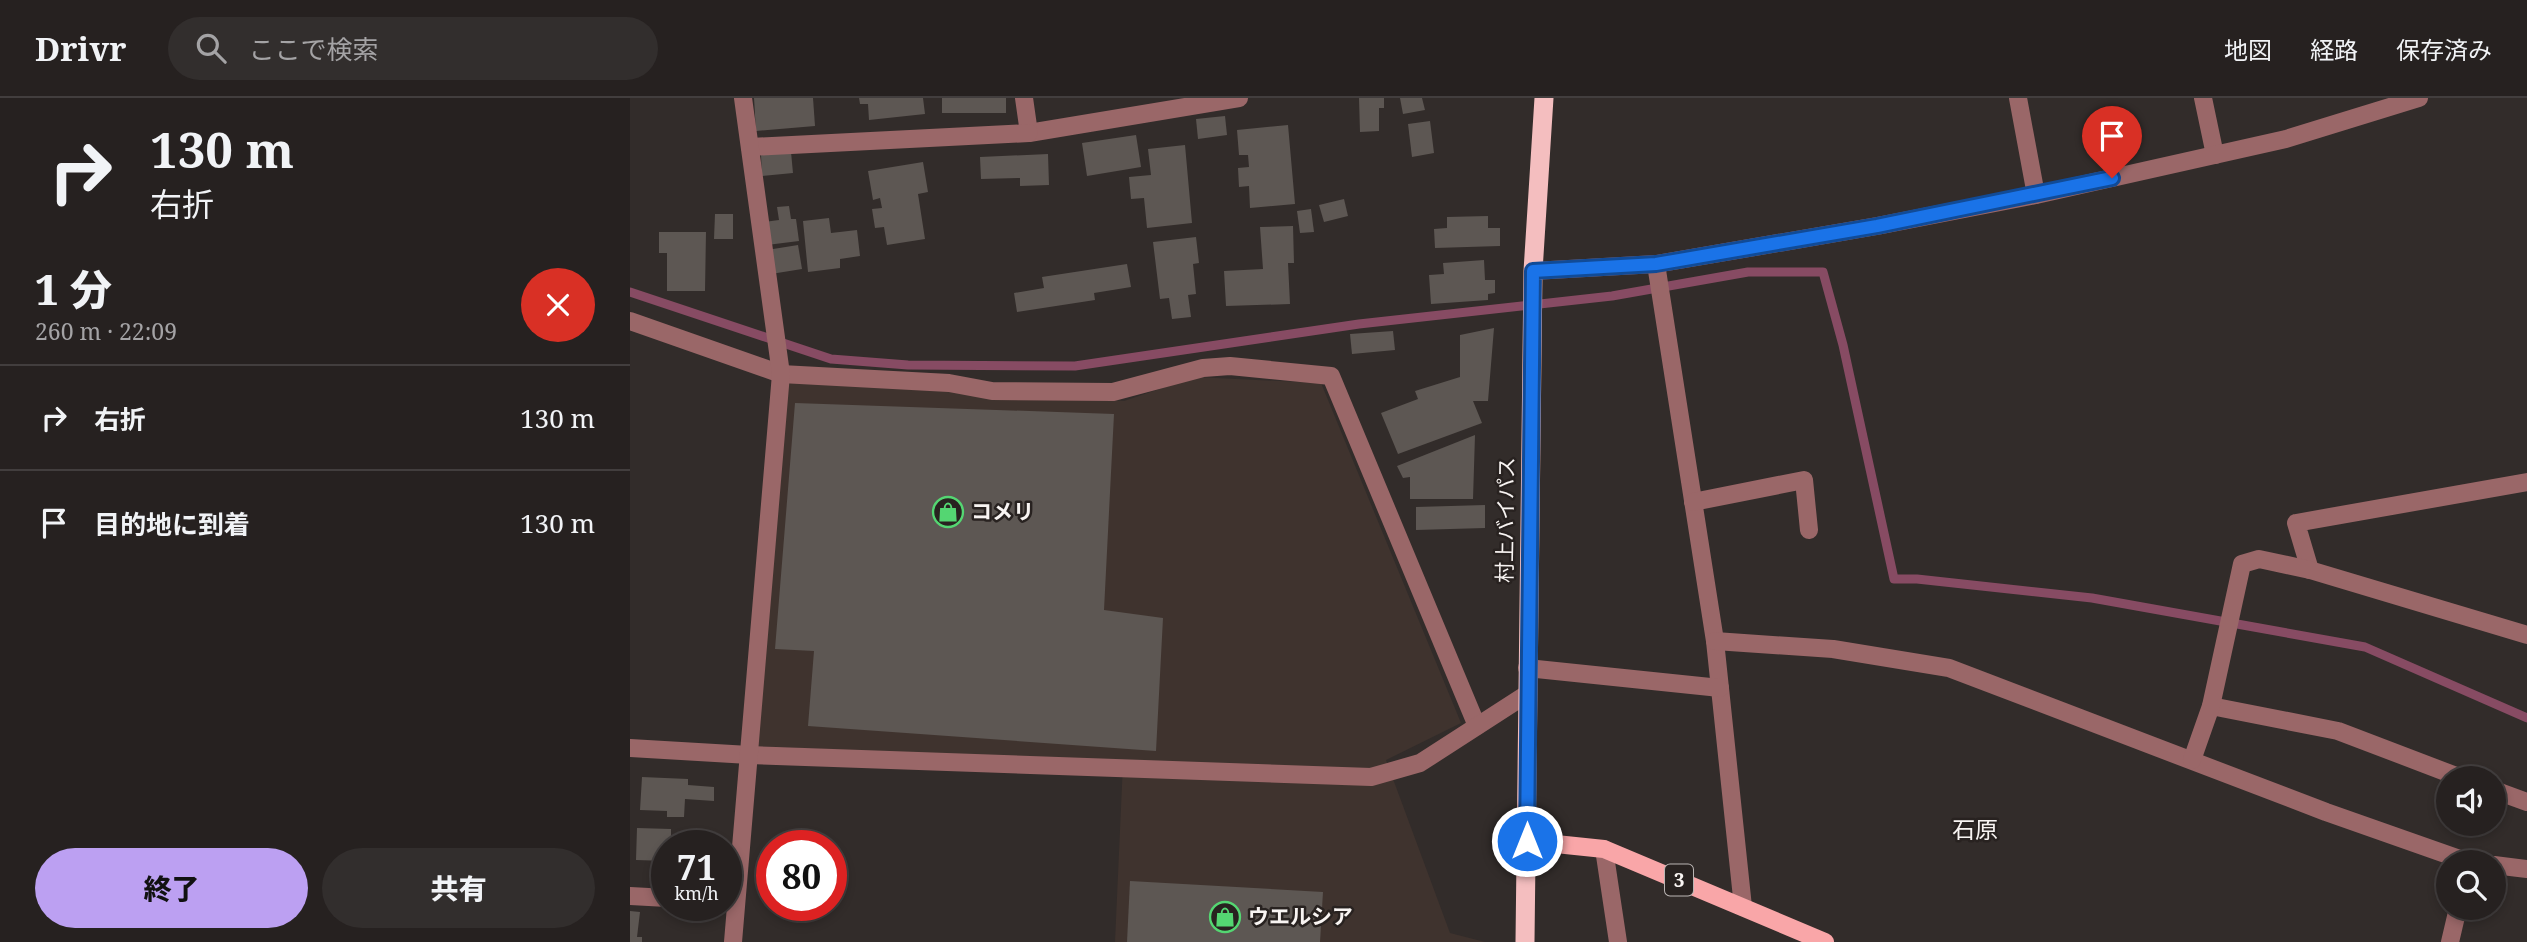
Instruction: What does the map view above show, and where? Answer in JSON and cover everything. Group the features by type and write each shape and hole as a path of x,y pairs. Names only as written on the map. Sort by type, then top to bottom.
{"highway":[{"name":"村上バイパス","path":"1525,942 1533,271 1544,98"}],"main road":[{"name":"3","path":"1527,841 1604,849 1825,942"}],"street":[{"path":"740,830 749,755 781,374 743,98"},
{"path":"1024,98 1029,133"},
{"path":"750,146 1029,133 1239,98"},
{"path":"2018,98 2036,195"},
{"path":"2203,98 2215,155"},
{"path":"1533,271 1656,264 2036,195 2286,139 2419,98"},
{"path":"1656,264 1715,641 1742,907"},
{"path":"630,321 781,374 949,383 992,391 1113,392 1203,368 1230,366 1331,376 1477,726"},
{"path":"1693,502 1804,480 1809,530"},
{"path":"2310,570 2296,523 2527,482"},
{"path":"2192,760 2211,706 2242,564 2259,559 2310,570 2527,635"},
{"path":"1715,641 1833,649 1949,668 2436,850"},
{"path":"1527,668 1720,688"},
{"path":"630,748 749,755 1371,777 1420,763 1527,694"},
{"path":"2211,706 2338,731 2436,768"},
{"path":"2506,794 2527,802"},
{"path":"1604,849 1618,942"},
{"path":"2506,866 2527,869"},
{"path":"630,896 651,897"},
{"path":"2450,942 2455,920"},
{"path":"732,921 733,942"}],"shaded area":[{"path":"1195,377 1321,383 1461,723 1386,760 1450,933 1485,942 1115,942 1123,763 754,746 776,381 1124,401"}],"building":[{"path":"754,98 813,98 815,126 756,131"},
{"path":"859,98 923,98 925,114 869,120 868,104 860,104"},
{"path":"942,98 1006,98 1006,113 942,113"},
{"path":"1359,98 1384,98 1384,108 1379,108 1379,131 1360,132"},
{"path":"1400,98 1422,98 1425,110 1403,114"},
{"path":"1225,116 1227,135 1198,139 1196,119"},
{"path":"1430,121 1434,153 1412,157 1408,124"},
{"path":"1288,125 1295,204 1250,208 1249,186 1239,187 1238,168 1249,167 1248,155 1239,155 1237,130"},
{"path":"1136,135 1141,167 1087,176 1082,143"},
{"path":"1185,145 1192,223 1147,228 1144,198 1131,199 1129,177 1151,175 1148,149"},
{"path":"791,152 793,173 762,176 761,155"},
{"path":"1048,154 1049,185 1020,186 1020,178 981,179 980,157"},
{"path":"923,162 928,192 918,194 925,239 887,245 884,227 875,228 872,209 882,208 880,198 873,200 868,171"},
{"path":"1344,199 1348,216 1324,222 1319,205"},
{"path":"789,206 791,219 796,219 799,241 767,245 764,222 779,220 777,207"},
{"path":"1311,209 1314,232 1300,233 1297,211"},
{"path":"715,214 733,214 733,239 714,239"},
{"path":"1488,216 1488,228 1500,228 1500,246 1435,248 1434,229 1447,228 1447,217"},
{"path":"829,218 831,233 857,230 860,256 840,259 840,268 808,272 803,221"},
{"path":"1293,226 1294,263 1288,263 1290,304 1226,306 1224,271 1263,269 1260,227"},
{"path":"659,232 706,232 705,291 667,291 667,253 659,253"},
{"path":"1196,237 1199,263 1193,264 1196,294 1188,295 1191,317 1172,319 1169,298 1160,299 1153,242"},
{"path":"798,245 802,269 771,274 767,250"},
{"path":"1484,260 1485,280 1495,280 1495,293 1488,294 1488,300 1431,304 1429,275 1444,274 1443,263"},
{"path":"1127,264 1131,287 1094,293 1095,300 1017,312 1014,293 1044,288 1042,277"},
{"path":"1494,328 1488,401 1473,401 1482,423 1398,454 1381,413 1418,399 1415,391 1460,377 1460,335"},
{"path":"1393,331 1395,350 1352,354 1350,334"},
{"name":"コメリ","path":"795,403 1114,414 1104,610 1163,618 1156,751 808,726 814,651 775,649"},
{"path":"1475,435 1473,499 1410,499 1410,477 1403,478 1397,466"},
{"path":"1485,505 1485,528 1416,530 1416,507"},
{"path":"642,777 688,779 688,785 714,787 714,801 685,799 684,817 667,817 667,811 640,810"},
{"path":"637,828 671,829 651,830 651,860 636,860"},
{"name":"ウエルシア","path":"1130,881 1323,892 1320,942 1127,942"},
{"path":"630,911 640,912 637,937 642,937 642,942 630,942"}],"waterway":[{"path":"630,292 831,359 908,365 1075,366 1359,324 1612,296 1748,272 1823,272 1843,345 1894,579 1917,579 2092,598 2365,647 2527,718"}],"place":[{"name":"コメリ","path":"948,512"},
{"name":"ウエルシア","path":"1225,917"}],"district":[{"name":"石原","path":"1975,830"}],"route":[{"path":"1527,841 1533,271 1656,264 1877,226 2112,178"}]}
